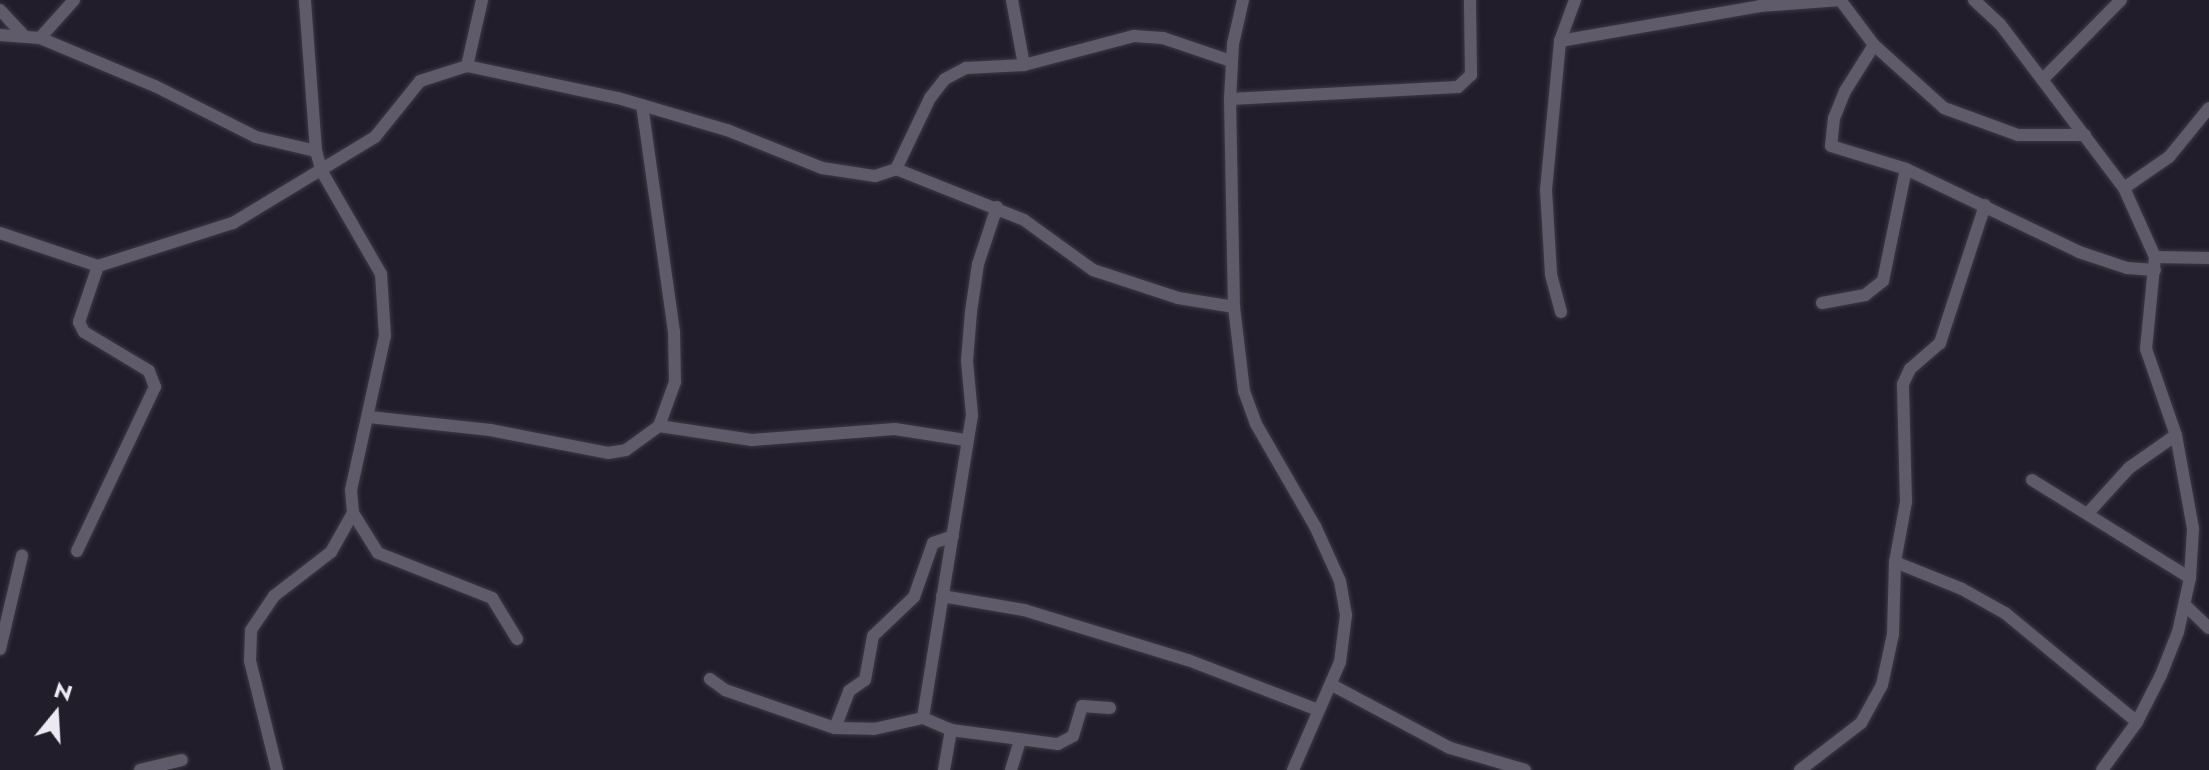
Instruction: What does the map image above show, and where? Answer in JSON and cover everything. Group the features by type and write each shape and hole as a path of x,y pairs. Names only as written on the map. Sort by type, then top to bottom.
{"street":[{"path":"40,38 74,0"},
{"path":"305,0 316,151 322,172 381,274 385,336 351,490 353,513 378,553 492,598 517,639"},
{"path":"467,66 482,0"},
{"path":"1012,0 1024,65"},
{"path":"1243,0 1231,61 1230,99 1234,307 1244,391 1256,424 1315,526 1344,595 1344,643 1332,685 1293,770"},
{"path":"1230,99 1458,87 1471,75 1470,0"},
{"path":"1561,312 1551,274 1546,190 1560,41 1575,0"},
{"path":"1560,41 1760,6 1841,0 1874,45 1944,108 2018,135 2085,135"},
{"path":"1974,0 2043,79 2124,188 2155,264 2146,349 2176,435 2193,529 2190,578 2185,605 2161,675 2137,722 2102,770"},
{"path":"2043,79 2121,0"},
{"path":"0,10 22,34"},
{"path":"0,35 22,34 40,38 155,86 256,137 316,151"},
{"path":"896,169 945,79 966,68 1024,65 1134,36 1163,38 1231,61"},
{"path":"1874,45 1845,91 1834,118 1831,146 1906,169 2079,252 2155,264 2209,258"},
{"path":"0,233 98,266 233,223 322,172 375,137 420,81 467,66 642,105 727,130 822,168 875,176 896,169 997,207 1093,270 1178,298 1234,307"},
{"path":"369,417 490,430 608,453 626,450 659,426 675,382 674,332 642,105"},
{"path":"2124,188 2169,157 2209,108"},
{"path":"1822,303 1865,295 1883,281 1906,169"},
{"path":"1800,770 1861,723 1882,685 1893,634 1895,562 1906,502 1899,414 1903,384 1910,369 1940,343 1985,205"},
{"path":"923,718 953,536 965,440 972,415 971,312 978,264 997,207"},
{"path":"77,551 155,387 149,371 84,332 79,322 98,266"},
{"path":"659,426 752,440 895,429 965,440"},
{"path":"2089,512 2129,468 2176,435"},
{"path":"2032,480 2089,512 2190,578"},
{"path":"277,770 250,661 251,630 274,596 331,552 353,513"},
{"path":"835,728 849,691 865,680 873,636 914,597 933,543 953,536"},
{"path":"0,649 22,556"},
{"path":"1895,562 2005,613 2137,722"},
{"path":"942,596 1039,615 1188,660 1318,710"},
{"path":"2185,605 2209,628"},
{"path":"710,679 725,690 835,728 874,729 923,718 951,730 1020,741 1067,743 1082,706 1110,708"},
{"path":"1332,685 1450,748 1525,770"},
{"path":"944,770 951,730"},
{"path":"1011,770 1020,741"},
{"path":"140,770 182,760"}]}
